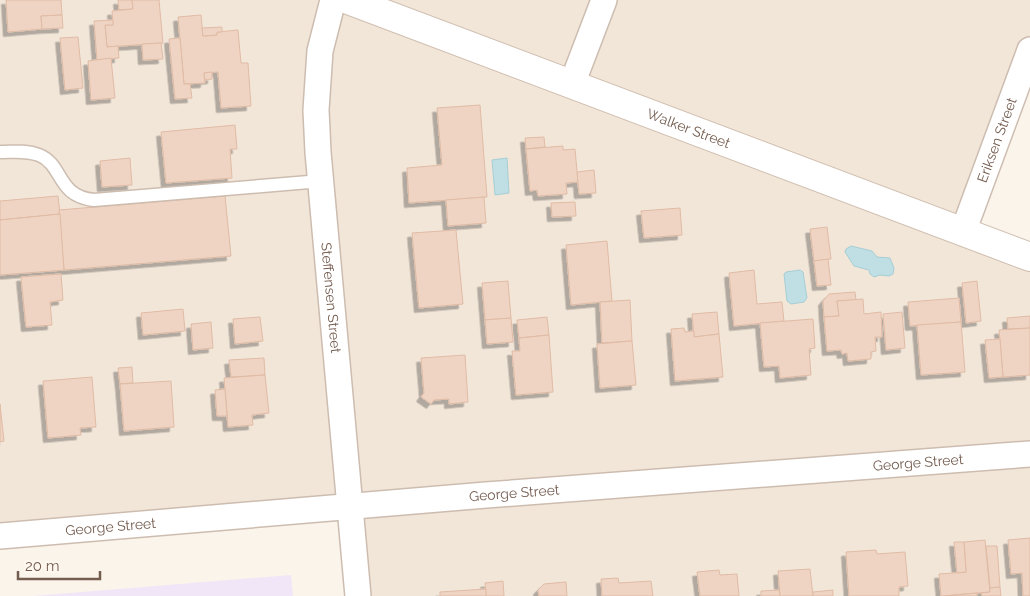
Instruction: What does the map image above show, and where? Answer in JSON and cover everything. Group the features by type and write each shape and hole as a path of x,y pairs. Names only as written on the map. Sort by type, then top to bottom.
{"main road":[{"name":"Walker Street","path":"348,0 1030,257"}],"street":[{"name":"Steffensen Street","path":"333,0 320,51 316,110 358,596"},
{"path":"572,84 604,0"},
{"name":"Eriksen Street","path":"963,232 1030,50"},
{"name":"George Street","path":"0,536 486,495 1030,454"}],"lane":[{"path":"0,152 23,152 40,155 48,160 68,189 75,195 84,199 94,200 321,181"}],"shaded area":[{"path":"0,0 1030,0 1030,44 961,232 1030,259 1030,596 361,596 353,505 0,534"},
{"path":"291,575 293,596 33,596"}],"water":[{"path":"507,158 509,193 495,195 492,160"},
{"path":"851,246 872,251 877,257 890,258 894,268 893,274 874,277 870,274 869,270 854,266 845,252"},
{"path":"800,270 803,272 807,298 804,302 791,304 787,301 784,274"}],"building":[{"path":"6,0 61,0 62,15 41,16 42,29 8,32"},
{"path":"118,0 132,0 133,9 119,10"},
{"path":"132,0 159,0 163,43 107,47 105,25 113,25 112,11 133,9"},
{"path":"62,15 63,28 42,29 41,16"},
{"path":"201,15 203,36 217,35 217,32 238,30 241,63 248,63 251,106 221,108 218,72 204,73 205,83 184,84 178,17"},
{"path":"113,20 113,25 105,25 107,47 118,46 119,58 97,60 94,21"},
{"path":"222,27 222,32 217,32 217,35 203,36 202,28"},
{"path":"78,37 83,88 65,90 60,38"},
{"path":"180,38 184,84 190,84 192,98 175,99 169,39"},
{"path":"161,43 163,59 143,60 142,44"},
{"path":"111,58 115,98 91,100 88,61"},
{"path":"212,72 212,79 205,80 204,73"},
{"path":"480,105 487,197 409,203 407,168 442,165 437,108"},
{"path":"235,125 237,149 230,149 232,178 166,183 161,132"},
{"path":"544,137 545,147 526,149 525,138"},
{"path":"563,146 563,150 575,149 578,182 566,183 567,194 538,196 537,190 530,191 526,149"},
{"path":"130,158 132,185 102,187 100,161"},
{"path":"594,170 596,193 579,194 577,172"},
{"path":"58,196 60,214 0,220 0,201"},
{"path":"225,196 231,256 64,270 59,210"},
{"path":"484,197 486,223 448,226 446,200"},
{"path":"575,202 576,216 552,217 551,203"},
{"path":"680,208 682,235 644,238 641,211"},
{"path":"60,214 64,270 0,275 0,220"},
{"path":"827,227 831,259 814,261 810,229"},
{"path":"456,230 463,304 419,308 412,233"},
{"path":"607,241 612,301 571,305 566,245"},
{"path":"828,259 831,285 817,286 814,261"},
{"path":"754,270 757,304 782,302 784,321 734,326 729,273"},
{"path":"61,274 63,300 50,302 52,325 26,327 21,277"},
{"path":"508,281 511,318 485,320 482,283"},
{"path":"977,281 981,321 966,323 962,283"},
{"path":"855,292 856,300 837,301 839,316 824,317 823,301 829,294"},
{"path":"959,298 961,322 910,326 908,302"},
{"path":"863,299 864,314 881,312 882,337 875,337 876,351 871,352 871,359 848,361 847,353 842,354 841,350 827,351 824,317 839,316 837,301"},
{"path":"630,300 632,341 602,343 600,302"},
{"path":"183,309 185,331 143,335 141,313"},
{"path":"717,312 719,334 694,337 692,314"},
{"path":"902,312 905,348 886,350 883,314"},
{"path":"1030,316 1030,328 1008,329 1007,318"},
{"path":"260,317 263,341 235,344 233,319"},
{"path":"547,317 549,335 519,338 517,320"},
{"path":"511,318 513,342 487,344 485,320"},
{"path":"813,319 815,348 809,349 811,375 780,378 779,366 764,367 760,323"},
{"path":"211,322 213,348 193,350 191,324"},
{"path":"961,322 965,372 921,375 917,325"},
{"path":"684,328 685,332 694,331 694,337 719,334 723,377 675,381 671,329"},
{"path":"1030,328 1030,375 1003,377 999,330"},
{"path":"549,335 553,392 516,395 512,351 520,351 519,338"},
{"path":"1000,339 1003,377 989,378 985,340"},
{"path":"632,341 636,385 600,388 597,344"},
{"path":"465,355 468,402 449,404 449,399 434,400 431,404 421,397 424,393 421,358"},
{"path":"264,358 265,375 231,377 229,360"},
{"path":"132,367 133,383 120,384 118,368"},
{"path":"265,375 269,413 252,415 253,425 228,427 224,378"},
{"path":"92,377 96,427 80,428 81,435 48,438 43,381"},
{"path":"171,381 174,427 124,431 120,384"},
{"path":"225,389 227,416 217,416 215,390"},
{"path":"0,404 4,441 0,442"},
{"path":"1030,538 1030,596 1023,596 1022,573 1011,574 1008,540"},
{"path":"985,540 990,592 941,596 939,574 966,572 964,542"},
{"path":"954,542 964,542 966,572 957,573"},
{"path":"986,546 997,546 1000,587 990,588"},
{"path":"876,550 877,554 905,552 908,586 899,587 899,596 849,596 846,552"},
{"path":"810,569 813,596 780,596 778,571"},
{"path":"719,570 720,575 737,574 739,596 700,596 697,572"},
{"path":"618,578 619,583 651,581 653,596 602,596 601,579"},
{"path":"503,581 504,596 486,596 485,583"},
{"path":"566,582 567,596 539,596 538,590 544,584"},
{"path":"1000,587 1001,596 982,596 981,593 990,592 990,588"},
{"path":"486,589 486,596 440,596 440,592"},
{"path":"779,590 780,596 761,596 761,591"},
{"path":"833,590 833,596 813,596 813,592"},
{"path":"977,593 977,596 946,596"}]}
